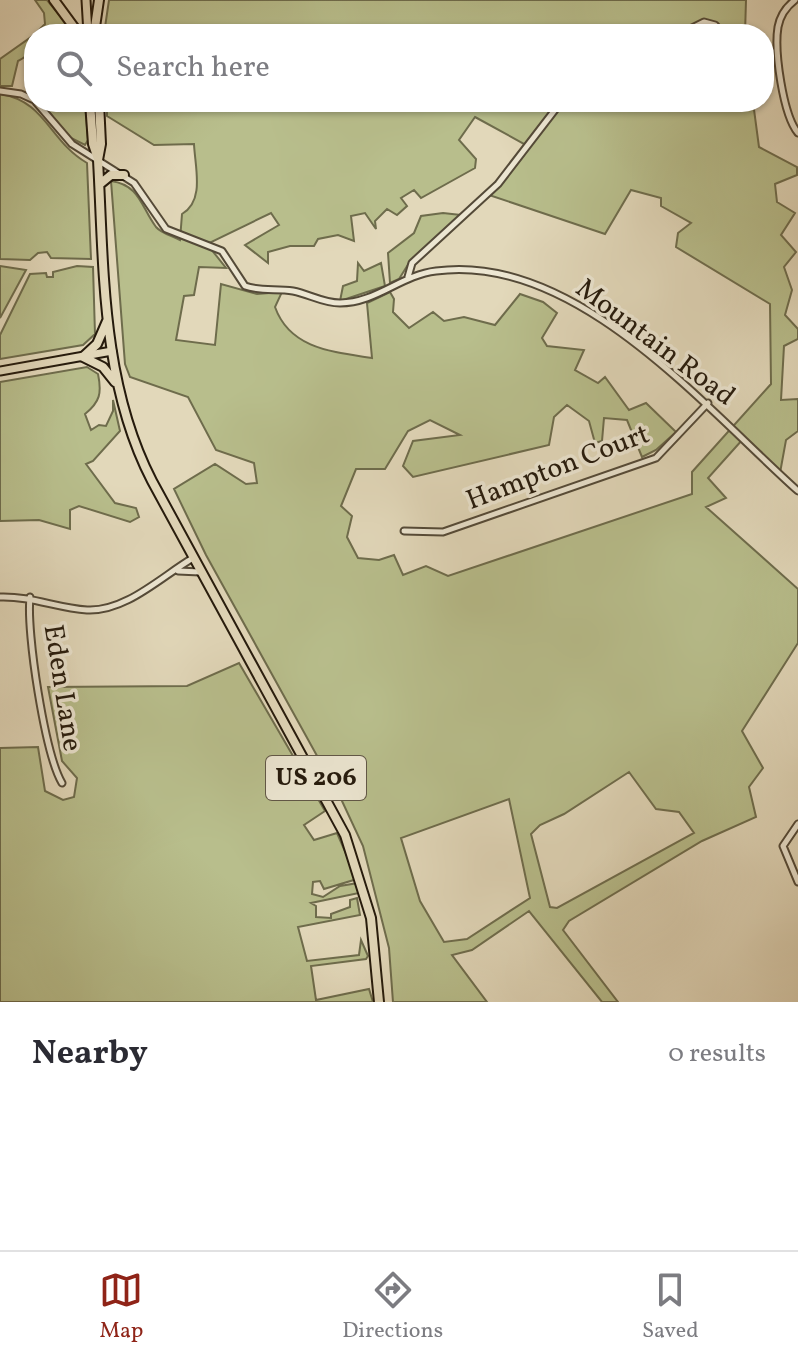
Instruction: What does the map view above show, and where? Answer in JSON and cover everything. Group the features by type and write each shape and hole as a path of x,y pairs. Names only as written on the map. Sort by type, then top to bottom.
{"highway":[{"path":"54,0 72,24"},
{"path":"95,24 99,0"},
{"name":"US 206","path":"91,112 93,144 98,160 112,351 118,385 139,455 330,804 350,849 371,918 379,1002"},
{"name":"US 206","path":"98,160 101,144 99,112"},
{"path":"100,184 111,175 124,175"},
{"path":"109,317 97,344 83,357 103,367 118,385"}],"main road":[{"path":"86,0 87,24"},
{"path":"0,371 112,351"}],"street":[{"path":"795,0 783,13 778,36 786,108 798,133"},
{"path":"0,91 24,96"},
{"name":"Mountain Road","path":"44,112 72,144 124,175 142,192 166,229 222,251 239,281 249,288 293,291 325,302 349,303 376,296 408,277 435,271 481,268 551,291 596,316 708,403 798,491"},
{"path":"408,277 412,263 498,184 553,112"},
{"name":"Hampton Court","path":"404,531 443,532 656,458 708,403"},
{"path":"0,597 30,597 82,610 103,609 177,571 194,558"},
{"path":"177,571 202,572"},
{"name":"Eden Lane","path":"30,597 29,614 39,684 53,763 62,783"},
{"path":"798,824 783,845 798,882"}],"green space":[{"path":"35,0 47,0 67,24 45,24 44,13"},
{"path":"109,0 746,0 745,24 105,24"},
{"path":"24,42 24,57 18,61 12,86 0,86 0,59"},
{"path":"0,94 24,103 24,112 37,112 64,144 87,163 91,259 51,258 47,252 38,253 30,260 0,259"},
{"path":"49,112 86,112 88,140 85,145 69,137"},
{"path":"107,112 754,112 759,147 797,167 797,175 775,184 777,202 795,213 781,235 796,252 784,267 792,290 785,315 798,329 798,339 784,346 781,400 798,399 798,431 786,440 780,473 743,439 708,478 726,498 706,507 798,589 798,643 742,731 763,768 749,787 756,817 702,841 569,921 563,930 618,1002 602,1002 529,911 472,950 452,955 487,1002 393,1002 389,948 363,846 342,801 206,555 174,489 215,464 246,484 257,483 254,463 216,450 188,397 130,377 125,364 111,181 121,183 134,192 156,227 180,240 182,214 194,201 196,192 194,144 154,145 107,116","holes":["475,117 526,145 486,194 605,234 631,190 661,198 661,206 691,223 678,233 676,247 770,304 771,384 692,472 692,494 448,576 426,566 403,575 394,555 379,560 358,558 347,537 352,516 341,506 356,469 385,469 408,431 430,420 460,435 413,441 403,466 413,477 549,445 554,417 567,405 589,421 595,443 602,441 604,418 627,420 642,457 656,450 676,432 646,403 629,410 605,377 598,383 575,370 584,350 547,346 542,338 557,313 543,302 520,294 495,325 464,317 444,321 433,312 409,328 393,312 394,299 390,292 367,303 372,358 314,346 291,332 275,307 282,292 257,294 221,284 215,345 176,340 184,296 194,295 199,267 226,268 207,244 271,213 279,225 245,245 268,263 268,252 290,246 314,246 318,239 338,235 354,241 351,216 365,213 376,229 375,221 387,209 397,215 407,206 401,198 414,190 421,198 475,168 476,159 459,140","629,772 656,809 679,812 694,833 557,908 550,907 531,834 540,825 564,814","509,799 530,898 467,939 444,942 420,901 401,838"]},
{"path":"443,213 461,215 411,260 399,279 390,283 388,253 414,233 421,216"},
{"path":"358,263 364,271 381,263 385,286 340,301 343,286 357,281"},
{"path":"0,266 26,270 0,318"},
{"path":"77,266 93,267 95,334 83,345 0,359 0,335 30,274 46,273 47,277 53,277 53,272"},
{"path":"87,367 98,374 100,387 97,401 85,414 91,430 99,425 106,426 113,411 113,400 120,431 93,461 86,464 115,503 136,508 139,517 130,522 79,506 70,510 70,529 39,520 0,521 0,382"},
{"path":"239,663 325,811 304,825 314,840 337,833 357,879 324,889 320,881 313,882 312,894 323,897 340,886 358,883 359,893 311,903 316,906 316,917 331,918 331,914 350,907 350,900 357,898 360,915 298,927 307,961 359,955 361,940 368,956 366,959 311,966 316,1000 369,989 373,1002 0,1002 0,748 38,747 45,791 63,800 74,797 77,778 62,761 48,687 187,686"}]}
